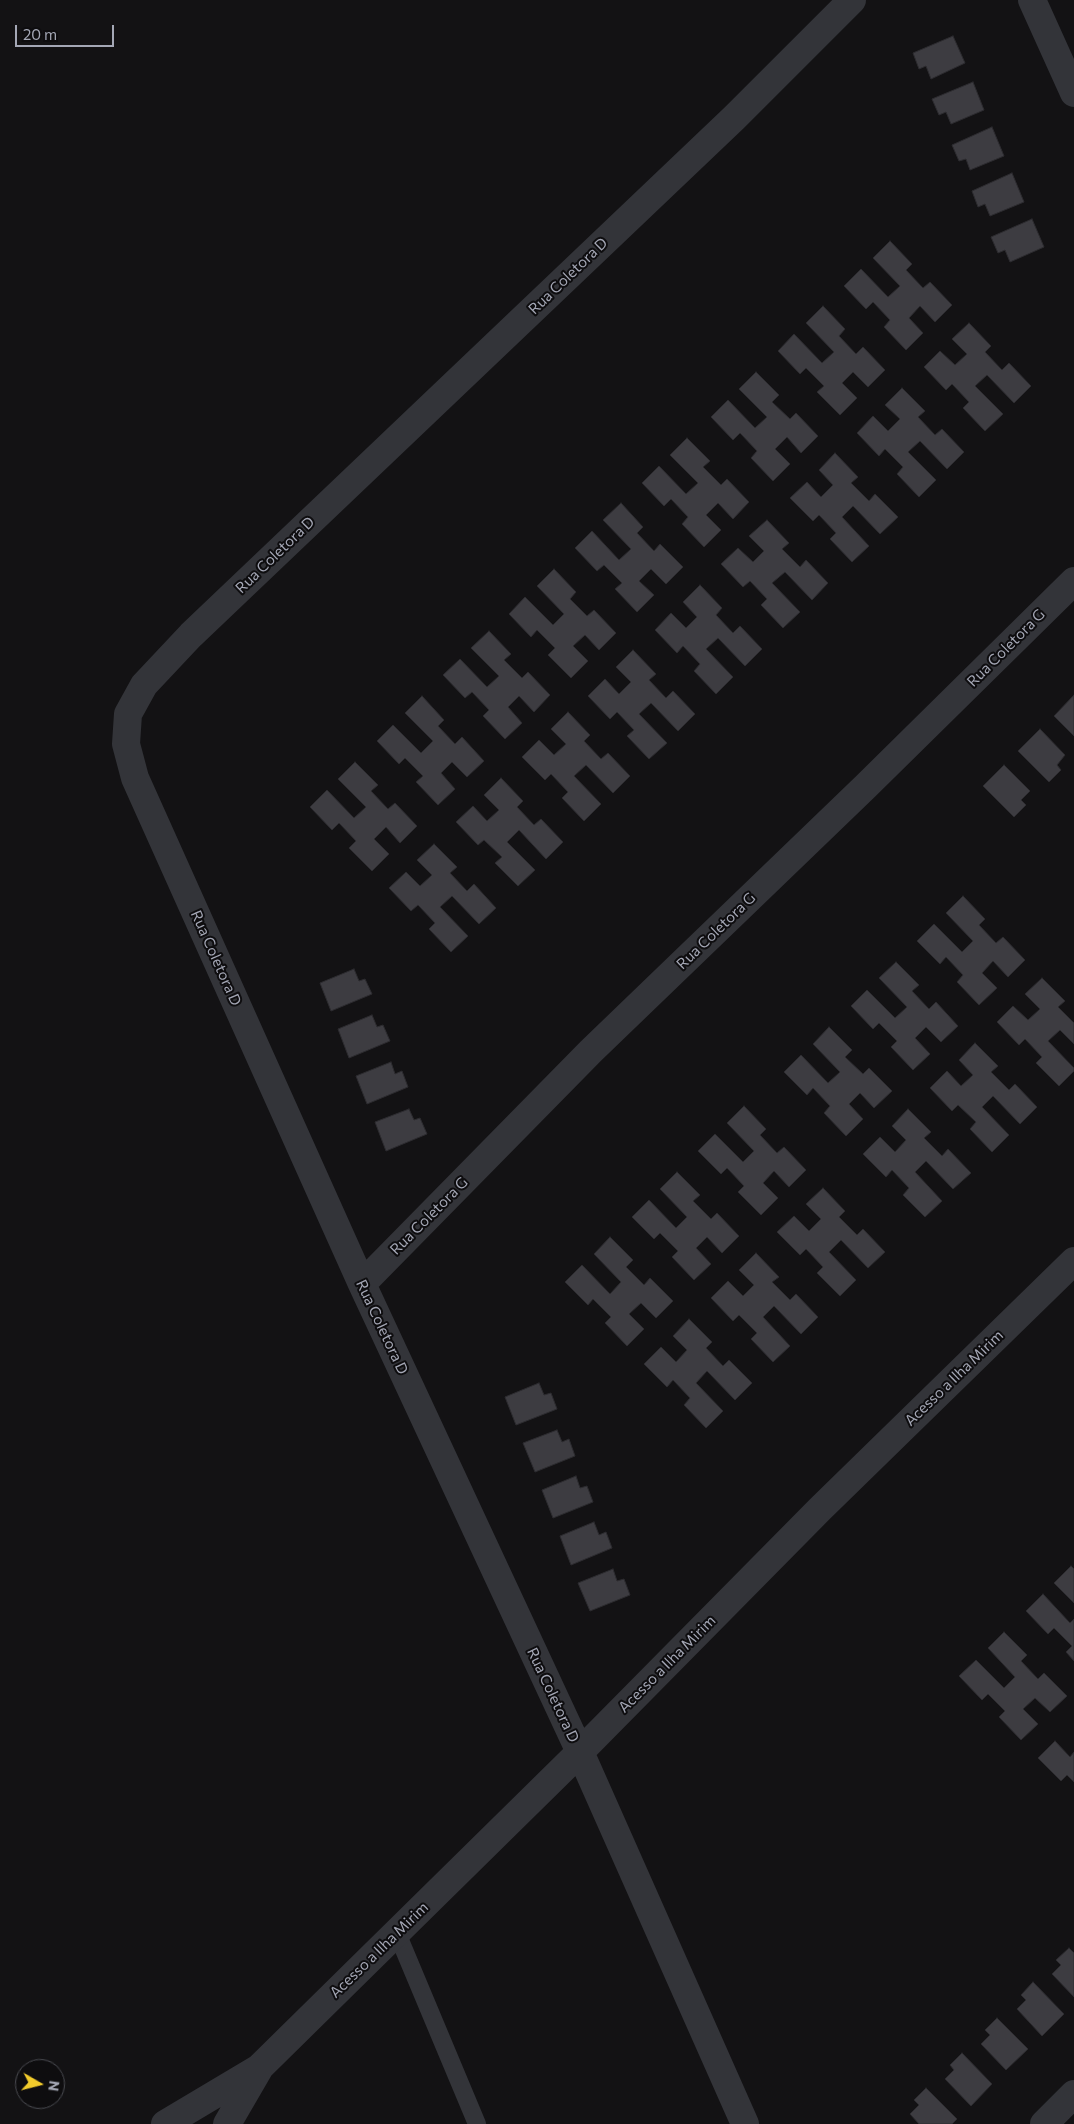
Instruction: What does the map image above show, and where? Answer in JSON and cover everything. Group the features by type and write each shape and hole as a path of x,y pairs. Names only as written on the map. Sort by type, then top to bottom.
{"street":[{"name":"Rua Coletora D","path":"745,2124 580,1752 362,1284 135,778 126,744 128,714 144,684 191,635 734,118 852,0"},
{"path":"1032,0 1074,93"},
{"name":"Rua Coletora G","path":"362,1284 592,1051 865,787 1074,581"},
{"name":"Acesso a Ilha Mirim","path":"165,2124 259,2068 580,1752 820,1509 1074,1261"},
{"name":"Acesso a Ilha Mirim","path":"226,2124 259,2068"},
{"path":"1044,2124 1074,2094"}],"lane":[{"path":"397,1933 477,2124"}],"building":[{"path":"953,36 965,63 931,79 926,66 919,69 913,53"},
{"path":"973,82 984,110 951,124 946,112 939,115 932,99"},
{"path":"992,127 1004,156 970,170 966,159 959,161 952,145"},
{"path":"1012,173 1024,202 990,216 985,204 978,207 972,191"},
{"path":"1032,219 1044,247 1010,262 1005,250 998,253 991,237"},
{"path":"890,241 912,264 906,270 923,288 930,282 952,305 935,322 920,306 909,318 923,333 906,350 884,327 890,320 873,302 866,309 844,286 861,269 888,297 900,286 873,258"},
{"path":"823,306 845,329 839,336 856,354 863,347 885,370 868,387 853,372 842,383 857,398 840,415 817,392 824,386 806,368 800,374 778,351 794,334 822,363 834,352 806,323"},
{"path":"969,323 991,346 985,352 1002,370 1009,363 1031,386 1014,403 987,375 975,386 1003,414 985,431 963,408 969,402 952,384 946,390 924,367 940,351 955,365 967,354 952,339"},
{"path":"756,372 779,395 772,402 790,419 796,413 818,436 801,453 787,437 775,449 790,464 773,481 751,458 757,451 740,433 733,440 711,417 728,400 755,428 767,417 739,389"},
{"path":"902,388 925,411 918,417 935,435 942,429 964,452 947,469 920,441 908,452 936,480 919,497 897,474 903,467 885,449 879,456 857,433 873,416 888,431 900,419 885,405"},
{"path":"687,438 710,461 703,467 721,485 727,479 749,502 733,519 718,503 706,515 721,530 704,547 682,524 688,517 671,499 664,506 642,483 659,466 686,494 698,483 670,455"},
{"path":"835,453 858,477 851,483 869,501 875,494 898,517 880,534 853,506 842,517 869,546 852,562 830,539 836,533 819,515 813,521 790,498 807,482 821,497 833,485 819,470"},
{"path":"621,503 643,527 637,533 654,551 660,544 683,567 666,584 651,569 639,581 654,595 637,612 615,589 622,583 604,565 597,571 575,548 592,531 619,560 631,549 603,520"},
{"path":"767,520 789,543 782,549 800,567 806,560 828,583 812,600 785,572 772,583 800,612 783,628 761,605 767,599 750,581 743,587 721,564 738,548 753,562 764,551 749,536"},
{"path":"554,569 576,592 570,599 587,616 594,610 616,633 599,650 585,635 573,646 588,661 571,678 548,655 555,648 537,630 531,637 509,614 525,597 553,625 564,614 537,586"},
{"path":"700,585 722,608 716,615 733,633 740,626 762,649 745,666 718,638 706,649 733,677 716,694 694,671 700,664 683,646 677,653 655,630 671,613 686,628 697,617 683,602"},
{"path":"489,631 511,654 504,660 522,678 528,672 550,695 534,712 519,696 508,707 522,723 505,739 483,716 489,710 472,692 465,698 443,675 460,659 487,687 499,676 471,648"},
{"path":"633,650 656,674 649,680 666,698 673,691 695,714 678,731 651,703 639,714 667,743 649,759 627,736 634,730 617,712 610,719 588,696 605,679 619,694 631,682 616,667"},
{"path":"1074,695 1074,736 1054,716"},
{"path":"422,696 444,720 438,726 455,744 462,737 484,761 467,777 452,762 441,773 455,789 438,805 416,782 423,776 405,758 399,764 377,741 393,725 421,753 433,741 405,713"},
{"path":"568,712 590,735 584,741 601,759 608,753 630,776 613,793 586,765 574,776 601,804 584,821 562,798 568,792 551,774 545,780 522,757 539,740 554,755 566,744 551,729"},
{"path":"1040,729 1065,755 1057,765 1061,770 1049,782 1018,751"},
{"path":"355,762 378,785 371,791 388,809 395,803 417,826 400,843 386,827 374,839 389,854 372,871 349,848 356,841 339,823 332,830 310,807 327,790 354,818 366,807 338,779"},
{"path":"1004,765 1030,791 1021,800 1026,805 1014,817 983,786"},
{"path":"501,778 523,801 517,807 534,825 541,819 563,842 546,859 519,830 507,842 535,870 518,886 495,863 502,857 484,840 478,845 456,822 473,806 487,821 499,810 484,795"},
{"path":"434,844 457,867 450,873 467,891 474,884 496,908 479,924 452,896 440,907 468,936 451,952 429,929 435,923 418,905 411,911 389,888 406,872 420,886 432,875 417,860"},
{"path":"963,896 985,919 979,925 996,943 1003,937 1025,960 1008,977 993,961 982,973 997,988 979,1005 957,982 963,975 946,957 940,964 917,941 934,924 962,952 973,941 946,913"},
{"path":"896,962 919,985 912,991 929,1009 936,1002 958,1026 941,1042 926,1027 915,1038 930,1054 913,1070 891,1047 897,1041 879,1023 873,1029 851,1006 867,990 895,1018 907,1007 879,978"},
{"path":"354,969 359,981 365,979 372,994 331,1011 320,983"},
{"path":"1042,978 1065,1001 1058,1007 1074,1023 1074,1044 1060,1030 1048,1041 1074,1068 1074,1071 1059,1086 1036,1063 1042,1057 1025,1039 1019,1045 997,1022 1013,1006 1028,1020 1040,1009 1025,994"},
{"path":"372,1015 377,1027 383,1025 390,1041 349,1058 338,1029"},
{"path":"829,1027 852,1050 845,1057 863,1074 869,1068 892,1091 874,1108 860,1093 849,1104 863,1119 846,1136 824,1113 830,1106 813,1088 807,1095 784,1072 801,1055 828,1083 840,1072 813,1044"},
{"path":"975,1043 998,1066 991,1072 1009,1090 1015,1084 1037,1107 1020,1124 993,1096 982,1107 1009,1135 992,1152 970,1129 976,1122 958,1105 952,1111 930,1088 947,1071 961,1086 973,1075 959,1060"},
{"path":"391,1062 395,1074 402,1071 408,1087 367,1104 356,1076"},
{"path":"744,1106 766,1129 760,1135 777,1153 784,1147 806,1170 789,1187 774,1171 763,1183 778,1198 761,1215 738,1192 744,1186 727,1168 721,1174 698,1151 715,1134 743,1162 754,1151 727,1123"},
{"path":"409,1109 414,1120 420,1118 427,1134 386,1151 375,1122"},
{"path":"908,1109 931,1132 924,1138 942,1156 948,1149 971,1173 953,1189 926,1161 915,1172 942,1201 925,1217 903,1195 909,1188 892,1170 886,1177 863,1154 880,1137 895,1152 906,1140 892,1126"},
{"path":"677,1172 700,1195 693,1201 711,1219 717,1213 739,1236 722,1253 707,1237 696,1248 711,1264 694,1280 672,1257 678,1251 660,1233 654,1239 632,1217 649,1200 676,1228 687,1217 660,1189"},
{"path":"823,1188 845,1211 839,1217 857,1235 863,1229 885,1252 868,1268 841,1240 829,1252 856,1280 840,1296 817,1273 823,1267 806,1249 800,1255 777,1232 794,1216 809,1231 821,1219 806,1204"},
{"path":"610,1237 633,1260 626,1267 644,1285 650,1278 673,1301 656,1318 641,1303 629,1314 644,1329 627,1346 605,1323 611,1317 593,1299 588,1305 565,1282 582,1265 610,1294 621,1282 594,1254"},
{"path":"756,1253 779,1277 772,1282 790,1300 796,1294 818,1317 801,1334 774,1306 763,1317 790,1346 773,1362 751,1339 757,1333 739,1315 733,1321 711,1298 728,1281 743,1296 754,1285 739,1270"},
{"path":"689,1319 712,1342 706,1348 723,1366 729,1360 752,1383 735,1400 707,1371 696,1383 723,1411 706,1428 684,1405 690,1398 673,1380 667,1387 644,1364 661,1347 676,1362 687,1350 673,1336"},
{"path":"539,1383 544,1395 551,1393 557,1409 516,1425 505,1397"},
{"path":"557,1430 562,1442 569,1439 575,1456 535,1472 523,1443"},
{"path":"576,1476 580,1488 587,1486 593,1502 553,1518 542,1490"},
{"path":"594,1522 599,1535 606,1532 612,1548 571,1565 560,1536"},
{"path":"1071,1566 1074,1569 1074,1603 1054,1583"},
{"path":"613,1569 617,1581 624,1579 630,1595 590,1611 578,1583"},
{"path":"1043,1594 1070,1623 1074,1619 1074,1661 1066,1652 1072,1646 1054,1628 1048,1634 1026,1611"},
{"path":"1004,1632 1027,1655 1021,1661 1038,1679 1044,1673 1067,1696 1050,1712 1035,1698 1023,1709 1038,1724 1021,1740 999,1717 1005,1711 988,1694 982,1700 959,1676 976,1660 1004,1688 1015,1677 988,1648"},
{"path":"1055,1741 1070,1757 1074,1752 1074,1782 1067,1775 1061,1781 1038,1758"},
{"path":"1069,1948 1074,1953 1074,1997 1052,1974 1061,1965 1056,1960"},
{"path":"1033,1982 1064,2014 1042,2036 1017,2009 1026,2000 1021,1995"},
{"path":"997,2018 1028,2049 1006,2070 981,2044 990,2035 985,2030"},
{"path":"962,2053 992,2084 971,2106 945,2079 954,2070 950,2065"},
{"path":"926,2088 957,2119 952,2124 919,2124 910,2114 919,2105 914,2100"}]}
